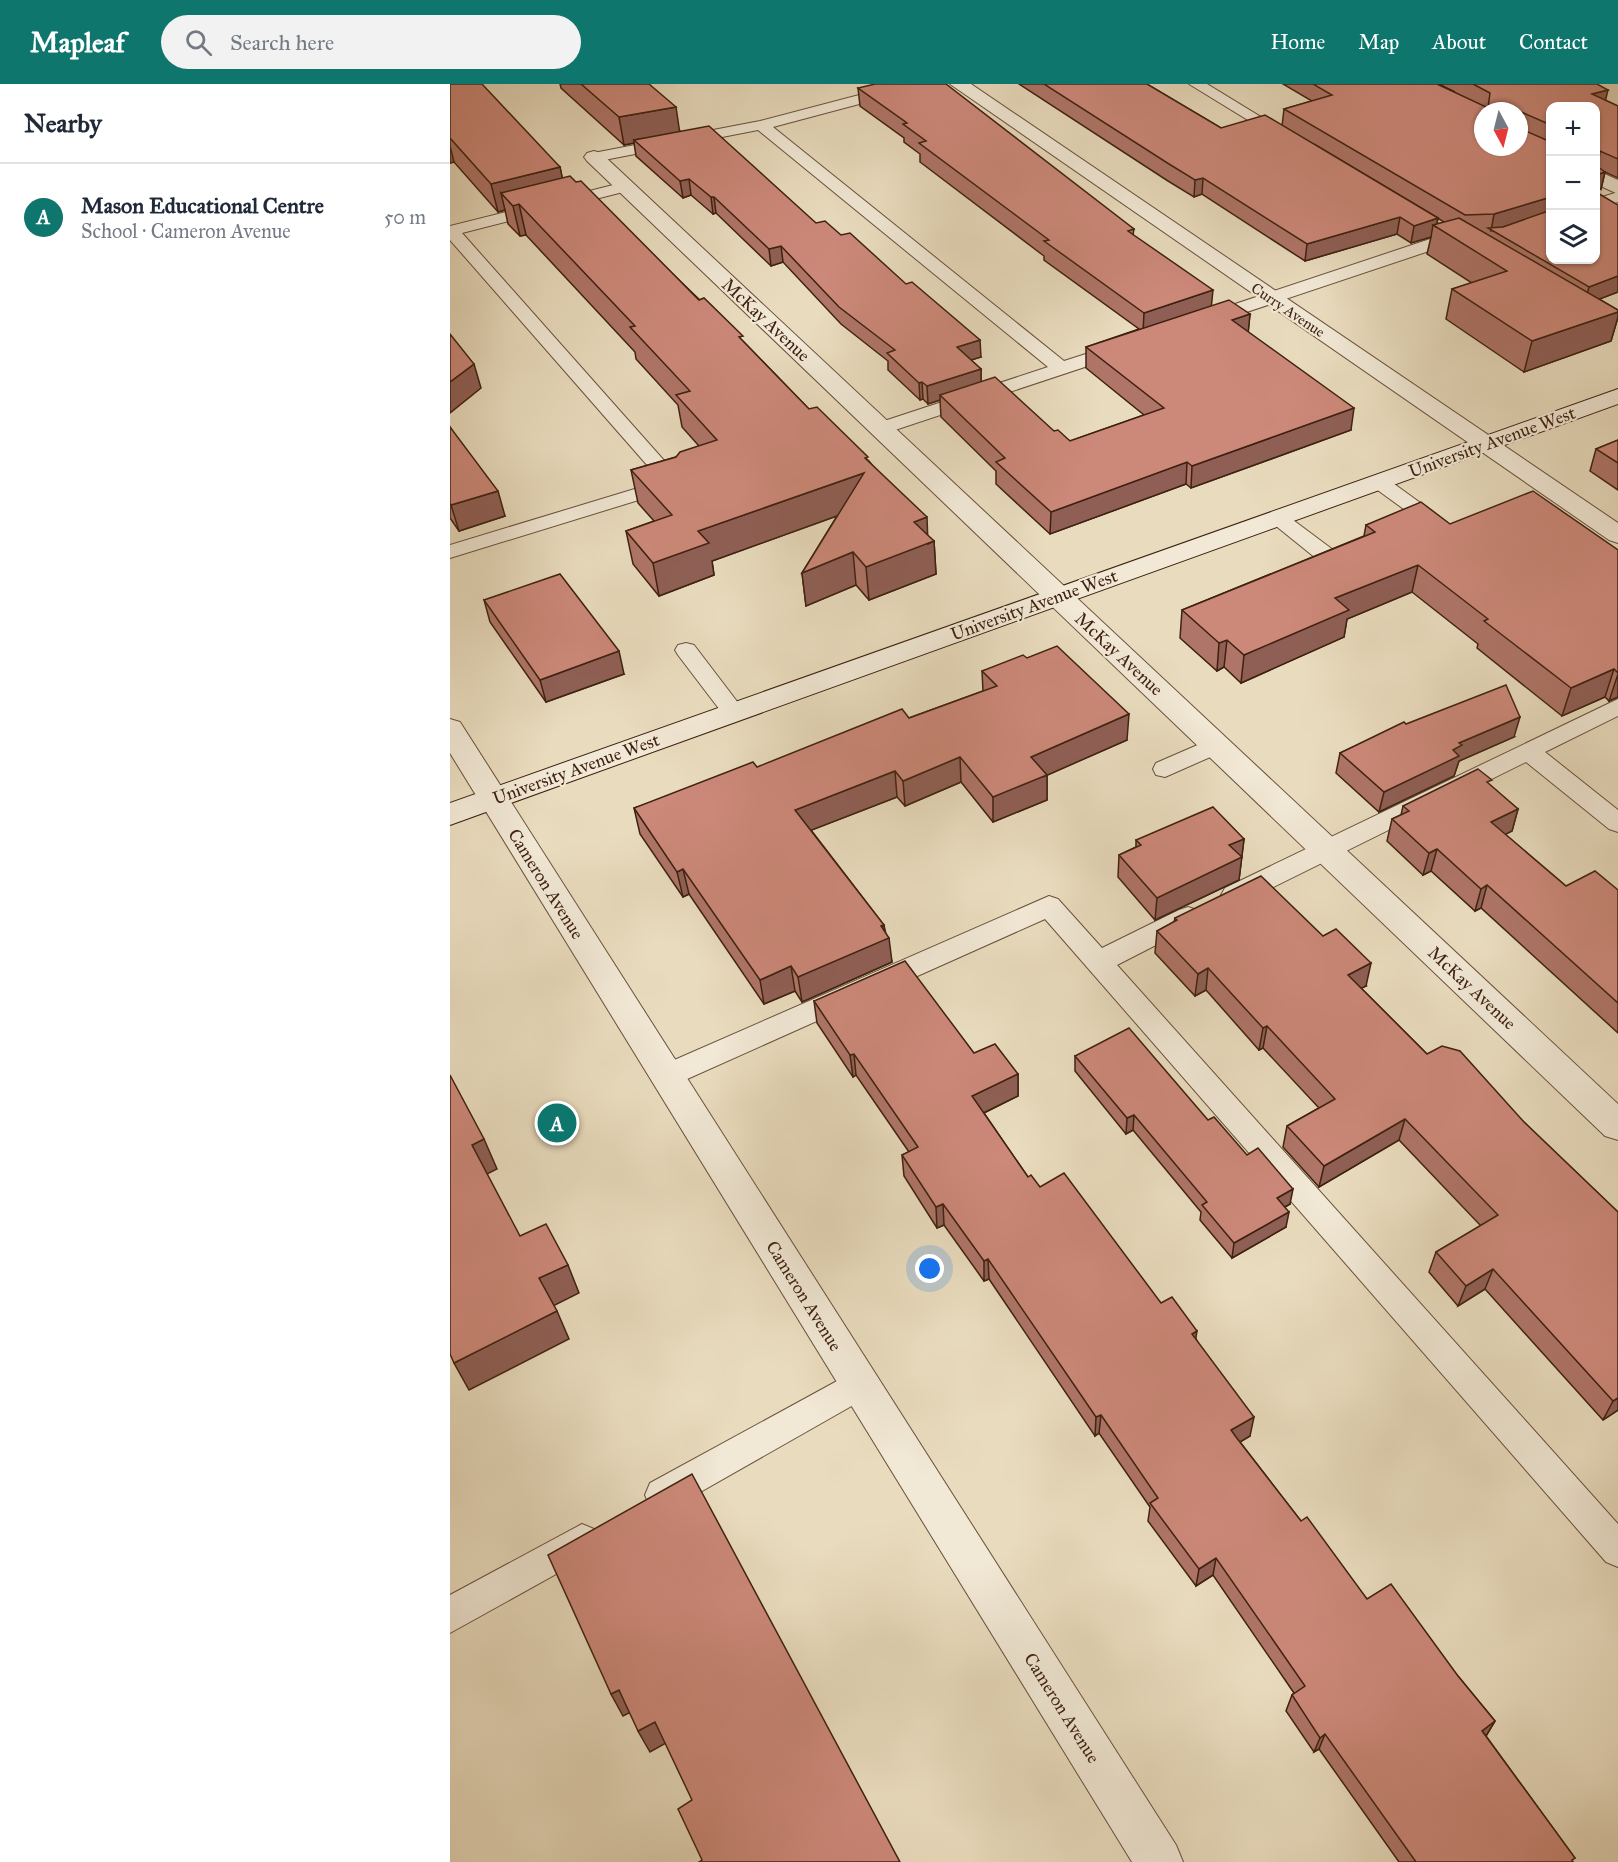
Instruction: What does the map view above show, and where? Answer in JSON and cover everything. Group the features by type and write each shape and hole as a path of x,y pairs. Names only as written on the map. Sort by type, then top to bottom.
{"street":[{"name":"Curry Avenue","path":"959,84 1618,535"},
{"name":"McKay Avenue","path":"594,157 1618,1126"},
{"path":"1600,178 1618,188"},
{"name":"University Avenue West","path":"450,814 1618,396"},
{"name":"Cameron Avenue","path":"450,729 1159,1862"}],"lane":[{"path":"594,157 626,149 761,125 918,84"},
{"path":"1196,84 1296,144"},
{"path":"761,125 1061,368"},
{"path":"450,552 674,483 450,231 625,186"},
{"path":"1600,203 1618,197"},
{"path":"1437,227 1457,239 1481,245"},
{"path":"1191,325 1445,240 1457,239"},
{"path":"882,428 1137,343"},
{"path":"1379,482 1441,527"},
{"path":"1278,518 1336,563"},
{"path":"686,650 734,713"},
{"path":"1098,962 1618,707"},
{"path":"1165,769 1215,745"},
{"path":"1528,751 1618,824"},
{"path":"666,1076 1049,906 1618,1550"},
{"path":"450,1615 859,1384"}],"building":[{"path":"450,84 482,84 560,167 491,184 450,138"},
{"path":"581,84 649,84 676,107 619,117"},
{"path":"875,84 946,84 1134,229 1128,231 1213,290 1144,313 1044,241 1049,240 919,143 926,141 903,124 907,123 858,88"},
{"path":"1044,84 1147,84 1221,128 1265,115 1438,218 1414,226 1400,217 1307,244 1203,178 1195,180"},
{"path":"1313,84 1437,84 1475,102 1474,156 1528,156 1528,132 1546,140 1546,198 1494,214 1465,215 1284,109 1332,95"},
{"path":"1473,84 1597,84 1608,90 1592,94 1618,106 1618,159 1600,151 1600,102 1546,102 1546,123 1528,115 1528,102 1489,102 1490,93"},
{"path":"709,126 816,223 825,221 841,235 850,233 906,284 912,282 980,340 957,347 981,369 927,386 922,382 919,383 887,353 895,350 839,307 781,246 769,249 714,197 689,179 680,181 634,140"},
{"path":"570,176 576,182 581,181 699,300 704,298 743,336 739,337 809,409 817,407 868,457 865,458 927,517 914,522 934,541 866,567 853,552 802,573 864,473 698,531 709,543 653,563 626,531 672,515 631,470 676,457 680,452 717,440 676,395 690,391 630,327 635,326 519,204 513,206 501,193"},
{"path":"1600,194 1618,205 1618,276 1589,287 1550,264 1600,264"},
{"path":"1546,212 1546,262 1488,228 1503,227"},
{"path":"1459,218 1618,312 1532,341 1452,289 1507,271 1433,225"},
{"path":"1229,300 1250,314 1232,320 1354,408 1192,466 1187,462 1051,512 996,462 1005,458 940,395 995,377 1054,431 1058,430 1070,441 1164,408 1086,347"},
{"path":"450,334 474,364 450,382"},
{"path":"450,427 498,491 451,505"},
{"path":"1618,440 1618,463 1596,449"},
{"path":"1533,491 1618,550 1618,673 1614,669 1571,688 1484,621 1488,619 1418,565 1335,598 1349,610 1244,655 1227,640 1219,643 1182,610 1375,532 1366,525 1421,502 1450,524"},
{"path":"560,574 619,651 540,680 484,600"},
{"path":"1057,646 1129,714 1031,757 1047,775 993,797 960,757 903,781 895,771 795,810 884,925 881,926 889,938 798,977 791,966 760,980 683,869 677,872 634,808 753,762 757,767 902,709 909,718 997,686 982,671 1023,655 1027,658"},
{"path":"1506,685 1520,717 1459,743 1462,745 1453,750 1459,756 1384,792 1340,753 1404,722 1406,724"},
{"path":"1478,769 1492,780 1487,782 1518,809 1491,822 1566,886 1595,871 1618,890 1618,1003 1487,885 1481,889 1437,849 1429,853 1392,819 1409,811 1403,806"},
{"path":"1213,807 1244,839 1229,845 1242,857 1157,898 1119,855 1141,845 1136,840"},
{"path":"1261,876 1323,936 1336,929 1371,963 1348,975 1427,1054 1442,1046 1460,1051 1524,1122 1618,1212 1618,1398 1613,1401 1493,1269 1466,1286 1436,1252 1498,1215 1405,1119 1324,1166 1287,1126 1335,1099 1267,1026 1263,1028 1208,968 1198,974 1157,931 1177,920 1175,918"},
{"path":"905,961 974,1053 995,1044 1018,1074 972,1096 1028,1177 1031,1175 1040,1187 1064,1173 1161,1303 1172,1297 1197,1331 1192,1334 1254,1417 1231,1430 1301,1521 1307,1517 1367,1599 1391,1584 1458,1676 1495,1721 1482,1731 1575,1858 1573,1862 1416,1862 1325,1734 1320,1738 1292,1695 1305,1686 1216,1558 1199,1569 1150,1503 1158,1498 1101,1415 1096,1417 988,1259 984,1261 943,1204 936,1207 902,1155 918,1147 854,1054 850,1055 814,1001"},
{"path":"1129,1028 1208,1120 1214,1117 1247,1155 1258,1148 1293,1189 1277,1198 1289,1212 1234,1243 1202,1205 1207,1202 1134,1115 1127,1118 1075,1056"},
{"path":"450,1075 484,1139 472,1145 520,1236 546,1224 568,1265 539,1278 557,1311 454,1363 450,1354"},
{"path":"692,1474 900,1862 699,1862 702,1860 678,1809 692,1800 655,1722 638,1731 619,1690 611,1694 548,1555"}],"place":[{"name":"Mason Educational Centre","path":"557,1123"}]}
